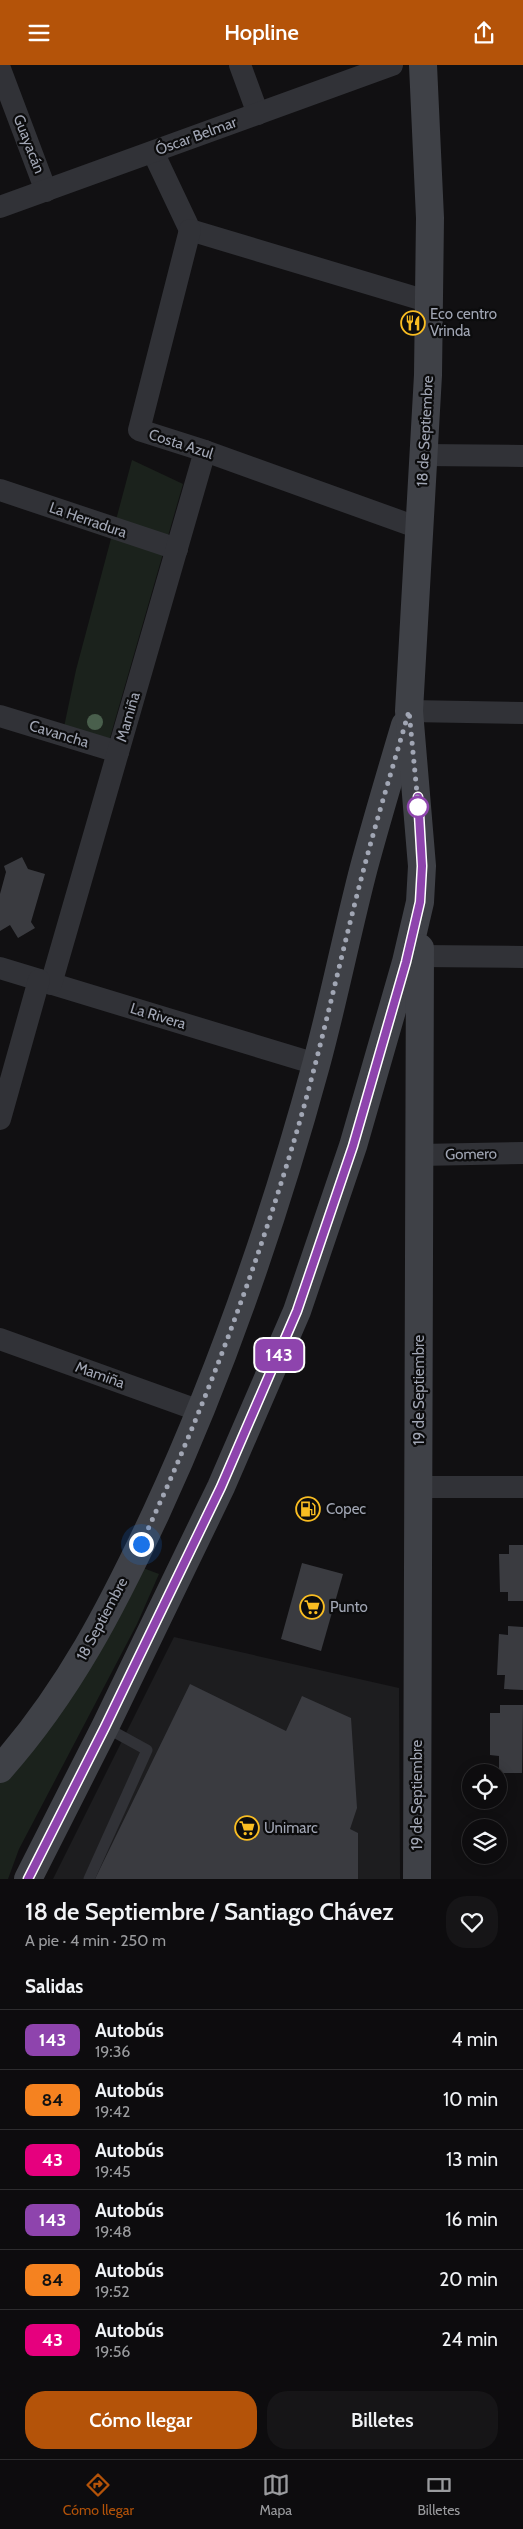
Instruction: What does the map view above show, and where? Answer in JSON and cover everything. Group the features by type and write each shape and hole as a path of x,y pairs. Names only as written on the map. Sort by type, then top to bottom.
{"main road":[{"name":"18 de Septiembre","path":"420,902 422,866 418,797 409,711 430,302 430,218 423,65"},
{"name":"18 Septiembre","path":"0,1769 46,1713 91,1642 145,1536 200,1411 265,1231 316,1064 364,868 409,711"},
{"name":"19 de Septiembre","path":"417,1879 420,902"},
{"path":"28,1879 105,1727 221,1487 297,1311 356,1137 406,962 420,902"}],"street":[{"path":"240,65 258,114"},
{"name":"Óscar Belmar","path":"0,207 392,65"},
{"name":"Guayacán","path":"0,69 46,191"},
{"path":"153,152 190,230 430,302"},
{"name":"Costa Azul","path":"190,230 139,430 205,451 419,528"},
{"name":"Mamiña","path":"0,1119 118,752 205,451"},
{"path":"423,455 523,456"},
{"name":"La Herradura","path":"0,490 177,549"},
{"path":"409,711 523,713"},
{"name":"Cavancha","path":"0,716 118,752"},
{"path":"420,956 523,957"},
{"name":"La Rivera","path":"0,968 316,1064"},
{"name":"Gomero","path":"419,1155 523,1153"},
{"name":"Mamiña","path":"0,1339 200,1411"},
{"path":"418,1487 523,1487"}],"lane":[{"path":"89,1879 147,1750 105,1727"}],"shaded area":[{"path":"132,460 183,484 105,755 64,727 76,670"},
{"path":"135,1565 159,1574 137,1624 19,1849 8,1879 0,1879 0,1781"},
{"path":"174,1637 399,1688 400,1879 53,1879"}],"building":[{"path":"22,857 28,869 45,874 31,922 35,928 18,938 10,925 0,931 0,894 6,872 4,866"},
{"path":"509,1545 523,1545 523,1601 508,1601 508,1592 500,1592 499,1554 509,1554"},
{"name":"Punto","path":"302,1563 343,1574 321,1651 281,1639"},
{"path":"508,1626 523,1627 523,1690 504,1689 505,1675 497,1675 499,1634 508,1635"},
{"path":"190,1684 286,1731 302,1696 351,1718 357,1808 350,1829 358,1833 358,1879 95,1879"},
{"path":"500,1705 523,1705 522,1773 507,1773 507,1764 499,1764 499,1756 490,1755 490,1713 500,1713"}],"bus line":[{"name":"143","path":"28,1879 105,1727 221,1487 297,1311 328,1225 382,1047 406,962 420,902 422,866 418,797"}],"place":[{"name":"Eco centro Vrinda","path":"413,323"},
{"name":"Copec","path":"308,1509"},
{"name":"Punto","path":"312,1607"},
{"name":"Unimarc","path":"247,1828"}],"route":[{"path":"141,1544 200,1411 234,1320 294,1142 316,1064 364,868 409,711 419,814 418,807"}]}
